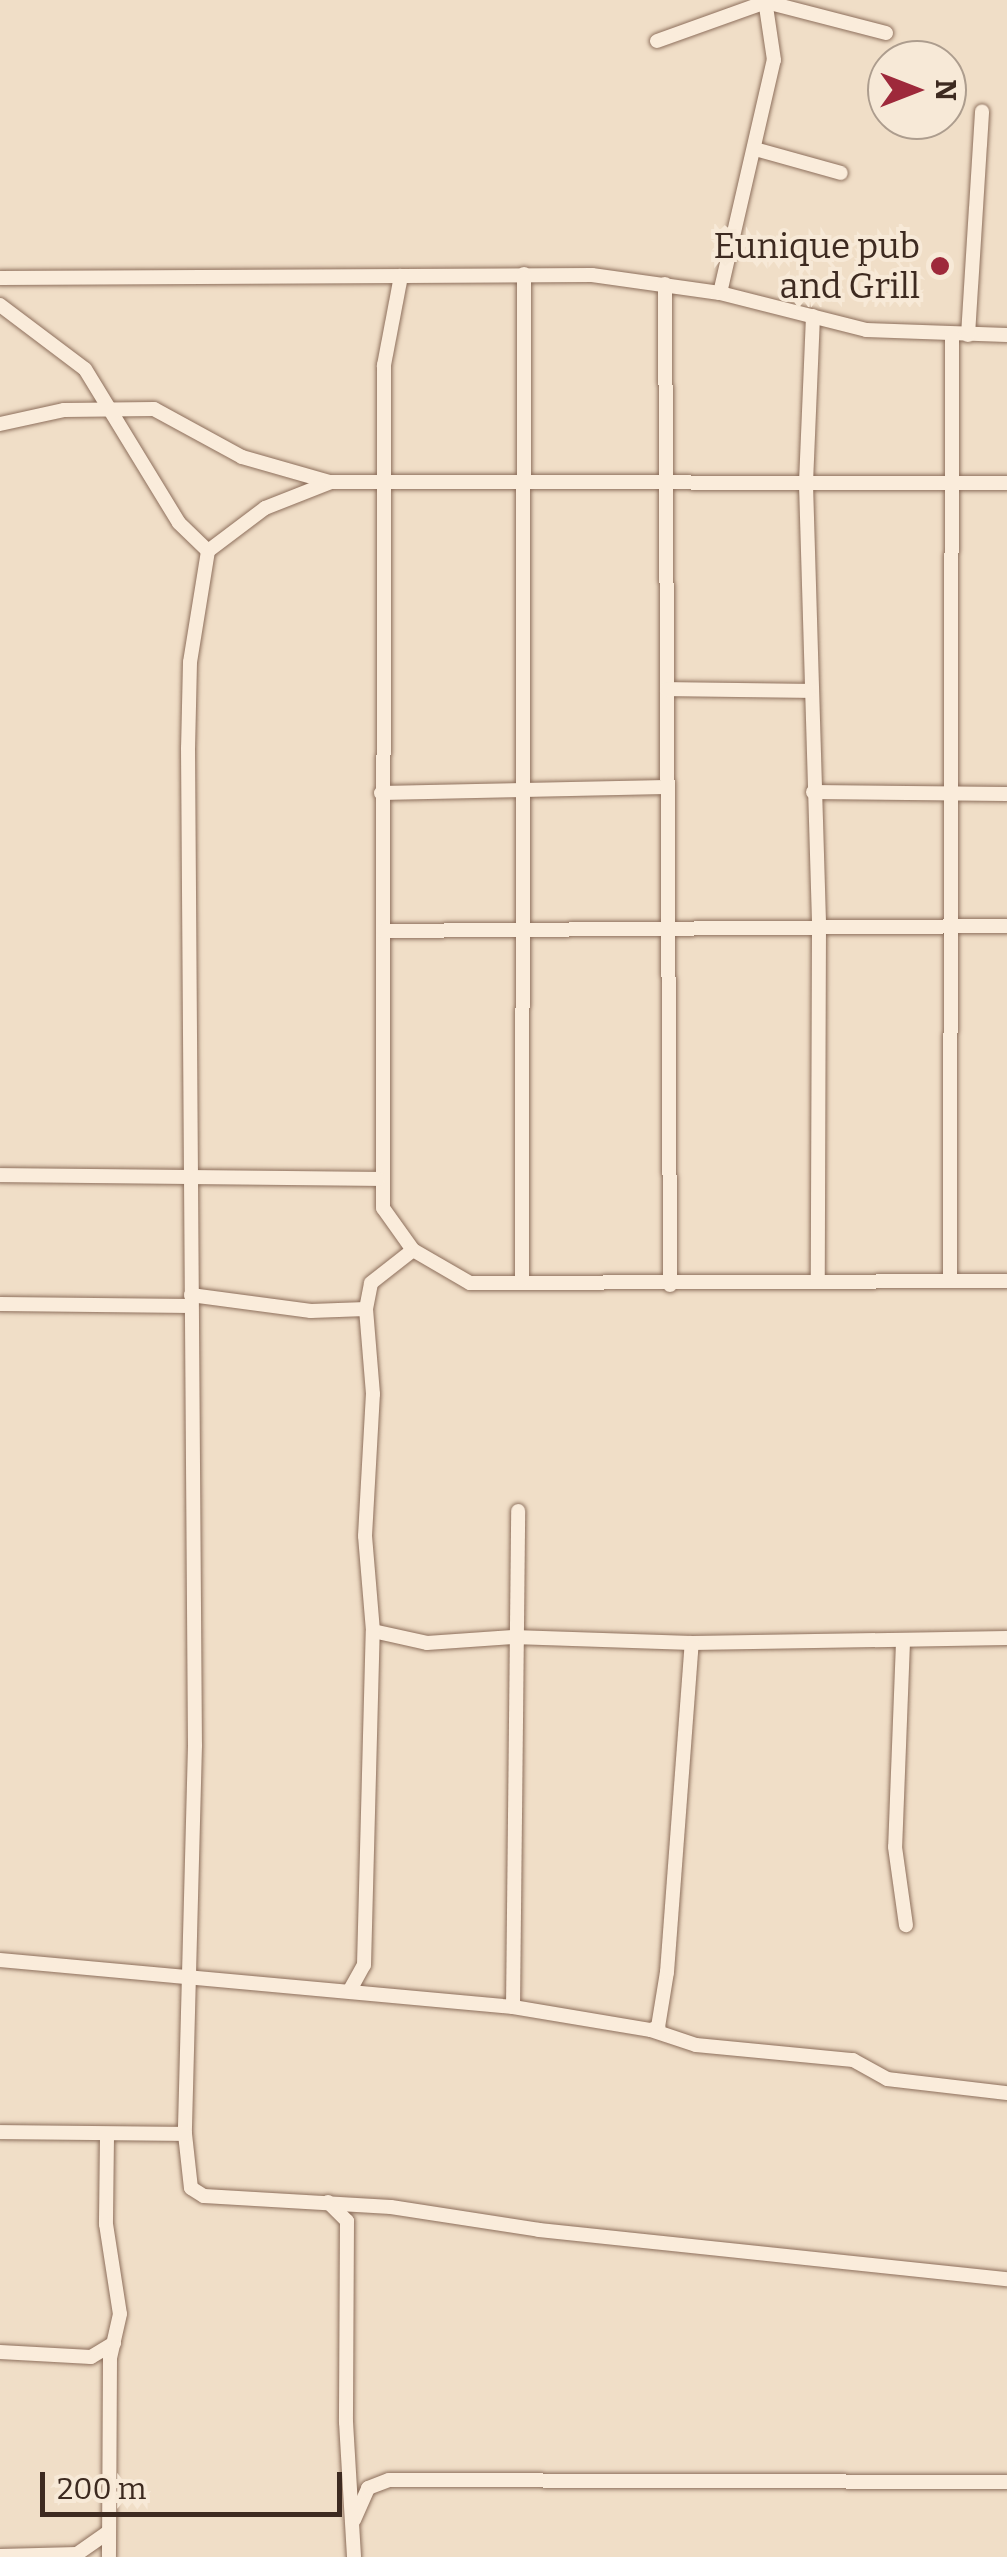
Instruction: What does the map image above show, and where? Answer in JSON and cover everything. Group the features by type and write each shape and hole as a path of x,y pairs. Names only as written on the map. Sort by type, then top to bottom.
{"street":[{"path":"720,293 774,60 766,1"},
{"path":"657,40 766,1 886,33"},
{"path":"950,1280 951,485 960,335 982,111"},
{"path":"755,149 842,173"},
{"path":"0,278 524,274 665,284 720,293 866,330 1007,335"},
{"path":"522,1280 524,274"},
{"path":"401,276 384,365 383,931 378,1179 383,1208 412,1250 470,1283 1007,1281"},
{"path":"665,284 670,1285"},
{"path":"0,305 85,369 179,524 208,551"},
{"path":"813,316 806,484 809,690 819,926 818,1281"},
{"path":"0,424 107,407 154,409 242,457 331,482 382,480 523,486 1007,483"},
{"path":"331,482 266,508 208,551 188,711 195,1745 186,1978 188,2180 197,2194 322,2200 1007,2279"},
{"path":"667,689 809,690"},
{"path":"381,793 524,793 666,786"},
{"path":"813,792 1007,794"},
{"path":"383,931 1007,926"},
{"path":"0,1175 378,1179"},
{"path":"350,1990 364,1965 373,1631 365,1536 373,1394 366,1310 370,1283 412,1250"},
{"path":"0,1304 191,1300 311,1311 366,1310"},
{"path":"513,2007 513,1637 518,1511"},
{"path":"373,1631 427,1643 513,1637 692,1642 1007,1638"},
{"path":"652,2030 658,2027 667,1972 692,1706 692,1642"},
{"path":"903,1642 895,1847 906,1925"},
{"path":"0,1960 513,2007 652,2030 696,2045 853,2060 887,2080 1007,2093"},
{"path":"0,2132 107,2137 185,2134"},
{"path":"107,2137 106,2224 120,2314 114,2343 109,2557"},
{"path":"322,2200 347,2221 346,2422 354,2557"},
{"path":"0,2352 92,2357 114,2343"},
{"path":"354,2520 368,2488 390,2480 1007,2482"},
{"path":"0,2556 77,2554 107,2534"}],"place":[{"name":"Eunique pub and Grill","path":"940,266"}]}
